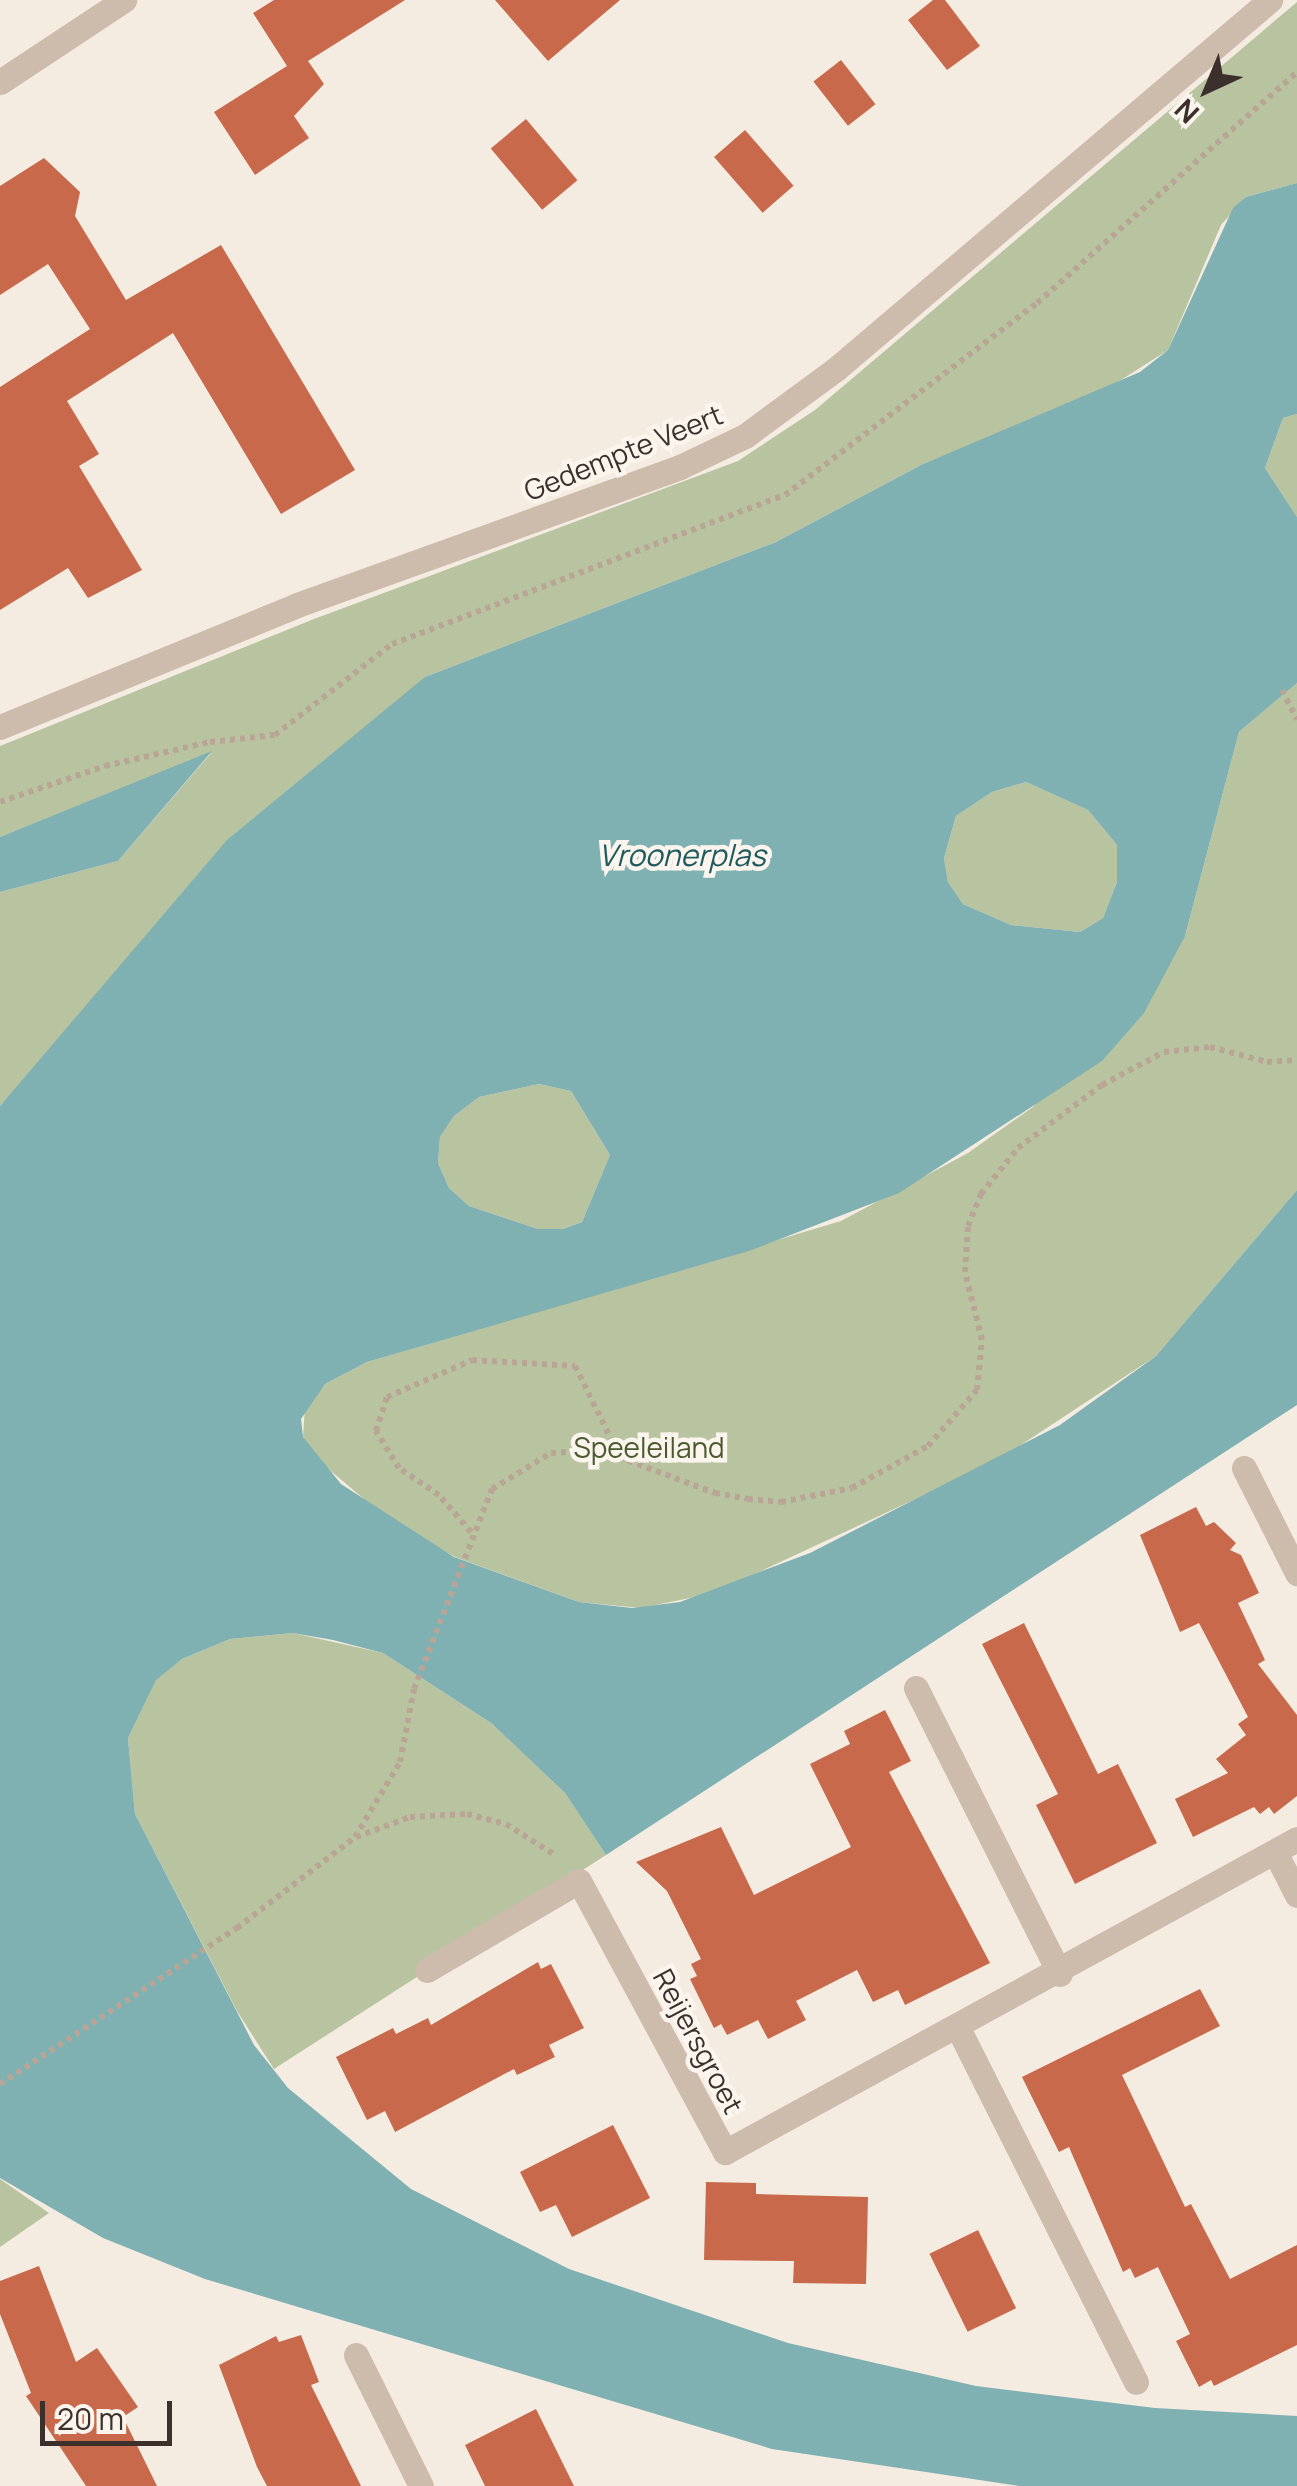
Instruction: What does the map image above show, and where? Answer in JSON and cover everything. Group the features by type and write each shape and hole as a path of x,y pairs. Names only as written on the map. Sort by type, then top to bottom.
{"street":[{"path":"0,82 124,0"},
{"name":"Gedempte Veert","path":"0,727 297,605 680,467 745,436 836,369 1270,0"},
{"path":"1244,1468 1297,1573"},
{"path":"916,1688 1060,1974"},
{"name":"Reijersgroet","path":"579,1881 724,2152 1060,1974 1286,1847 1297,1895"},
{"path":"428,1970 579,1881"},
{"path":"958,2028 1136,2382"},
{"path":"356,2355 422,2486"}],"path":[{"path":"1282,690 1297,719"},
{"path":"355,1838 400,1762 414,1689 471,1532 492,1489 551,1453 617,1451 715,1494 781,1502 852,1488 890,1468 928,1446 977,1390 982,1340 965,1272 968,1226 981,1194 1018,1148 1102,1085 1164,1052 1210,1047 1268,1062 1297,1060"},
{"path":"471,1532 439,1495 399,1468 376,1431 388,1397 472,1360 574,1366 617,1451"},
{"path":"0,2084 208,1946 355,1838 410,1818 467,1814 532,1839 579,1881"}],"green space":[{"path":"1297,2 1297,183 1246,197 1221,225 1168,350 1099,394 921,465 776,542 425,677 98,998 0,1106 0,892 118,861 211,753 0,837 0,746 314,619 738,461 815,410"},
{"path":"1297,414 1297,517 1265,468 1283,418"},
{"name":"Speeleiland","path":"1297,683 1297,1190 1156,1356 995,1462 714,1593 641,1608 579,1602 455,1557 389,1520 319,1461 303,1437 305,1407 325,1384 367,1362 841,1221 968,1153 1033,1107 1185,936 1239,732"},
{"path":"1026,782 1088,810 1117,845 1117,882 1103,918 1080,932 1011,925 963,904 948,882 944,858 956,816 992,792"},
{"path":"539,1084 571,1091 610,1155 582,1222 563,1229 538,1229 469,1206 449,1188 438,1163 440,1137 454,1116 479,1097"},
{"path":"293,1633 383,1653 491,1723 565,1793 606,1855 274,2069 237,2011 135,1814 128,1738 156,1679 182,1659 230,1639"},
{"path":"0,2179 49,2213 0,2247"}],"water":[{"name":"Vroonerplas","path":"1297,183 1297,414 1283,418 1265,468 1297,517 1297,683 1239,732 1185,936 1144,1013 1102,1061 899,1193 752,1250 367,1362 325,1384 301,1419 303,1437 341,1484 454,1557 579,1602 632,1608 680,1602 810,1553 1060,1425 1156,1356 1297,1190 1297,1405 606,1855 565,1793 491,1723 383,1653 333,1640 293,1633 230,1639 182,1659 156,1680 128,1738 135,1814 254,2045 288,2088 411,2189 569,2269 788,2343 976,2386 1155,2408 1297,2416 1297,2486 1019,2486 772,2449 205,2279 103,2238 0,2178 0,1106 227,840 425,677 776,542 921,465 1140,372 1168,350 1233,208 1246,197","holes":["1026,782 1088,810 1117,845 1117,882 1103,918 1080,932 1011,925 963,904 948,882 944,858 956,816 992,792","539,1084 571,1091 610,1155 582,1222 563,1229 538,1229 469,1206 449,1188 438,1163 440,1137 454,1116 479,1097"]},
{"path":"212,751 118,861 0,892 0,837"}],"building":[{"path":"274,0 405,0 308,61 324,84 294,116 309,138 255,175 214,112 287,66 253,13"},
{"path":"495,0 620,0 548,61"},
{"path":"933,0 945,0 980,46 947,70 908,20"},
{"path":"841,60 875,104 848,126 813,82"},
{"path":"526,119 577,180 542,210 491,149"},
{"path":"745,130 794,186 763,213 714,157"},
{"path":"44,158 80,192 75,216 126,300 221,245 355,470 281,514 173,333 67,401 99,454 79,466 142,570 88,598 68,568 0,610 0,387 90,329 48,264 0,295 0,186"},
{"path":"1196,1507 1206,1526 1214,1522 1236,1543 1230,1550 1241,1555 1259,1593 1238,1603 1265,1660 1258,1664 1297,1715 1297,1796 1274,1814 1269,1807 1260,1814 1254,1807 1193,1837 1175,1799 1228,1773 1216,1759 1246,1735 1238,1724 1248,1717 1199,1623 1180,1632 1140,1535"},
{"path":"1024,1623 1098,1774 1118,1764 1157,1843 1075,1884 1036,1805 1058,1794 982,1644"},
{"path":"885,1710 911,1761 889,1772 990,1963 905,2005 898,1990 873,2002 857,1970 796,2001 806,2020 768,2039 758,2020 727,2035 721,2024 714,2028 690,1979 697,1976 691,1964 701,1959 667,1891 636,1862 721,1827 754,1895 851,1847 810,1764 850,1744 844,1731"},
{"path":"538,1962 541,1969 551,1964 584,2028 549,2045 555,2057 517,2075 514,2069 395,2132 385,2111 367,2120 336,2057 393,2028 396,2034 428,2018 431,2025"},
{"path":"1200,1989 1220,2026 1122,2075 1185,2207 1191,2204 1230,2279 1297,2245 1297,2345 1214,2386 1211,2380 1199,2387 1176,2341 1190,2334 1158,2267 1135,2278 1130,2268 1123,2272 1069,2147 1059,2152 1022,2077"},
{"path":"613,2125 650,2198 572,2237 556,2205 540,2212 520,2172"},
{"path":"706,2182 756,2183 756,2194 868,2197 866,2284 793,2283 794,2261 704,2260"},
{"path":"978,2230 1016,2308 968,2332 929,2254"},
{"path":"39,2266 76,2362 97,2348 138,2407 123,2417 157,2486 86,2486 26,2396 31,2393 0,2314 0,2281"},
{"path":"301,2335 319,2382 311,2385 361,2486 267,2486 257,2467 219,2365 276,2336 279,2342"},
{"path":"536,2409 574,2486 485,2486 465,2445"}]}
